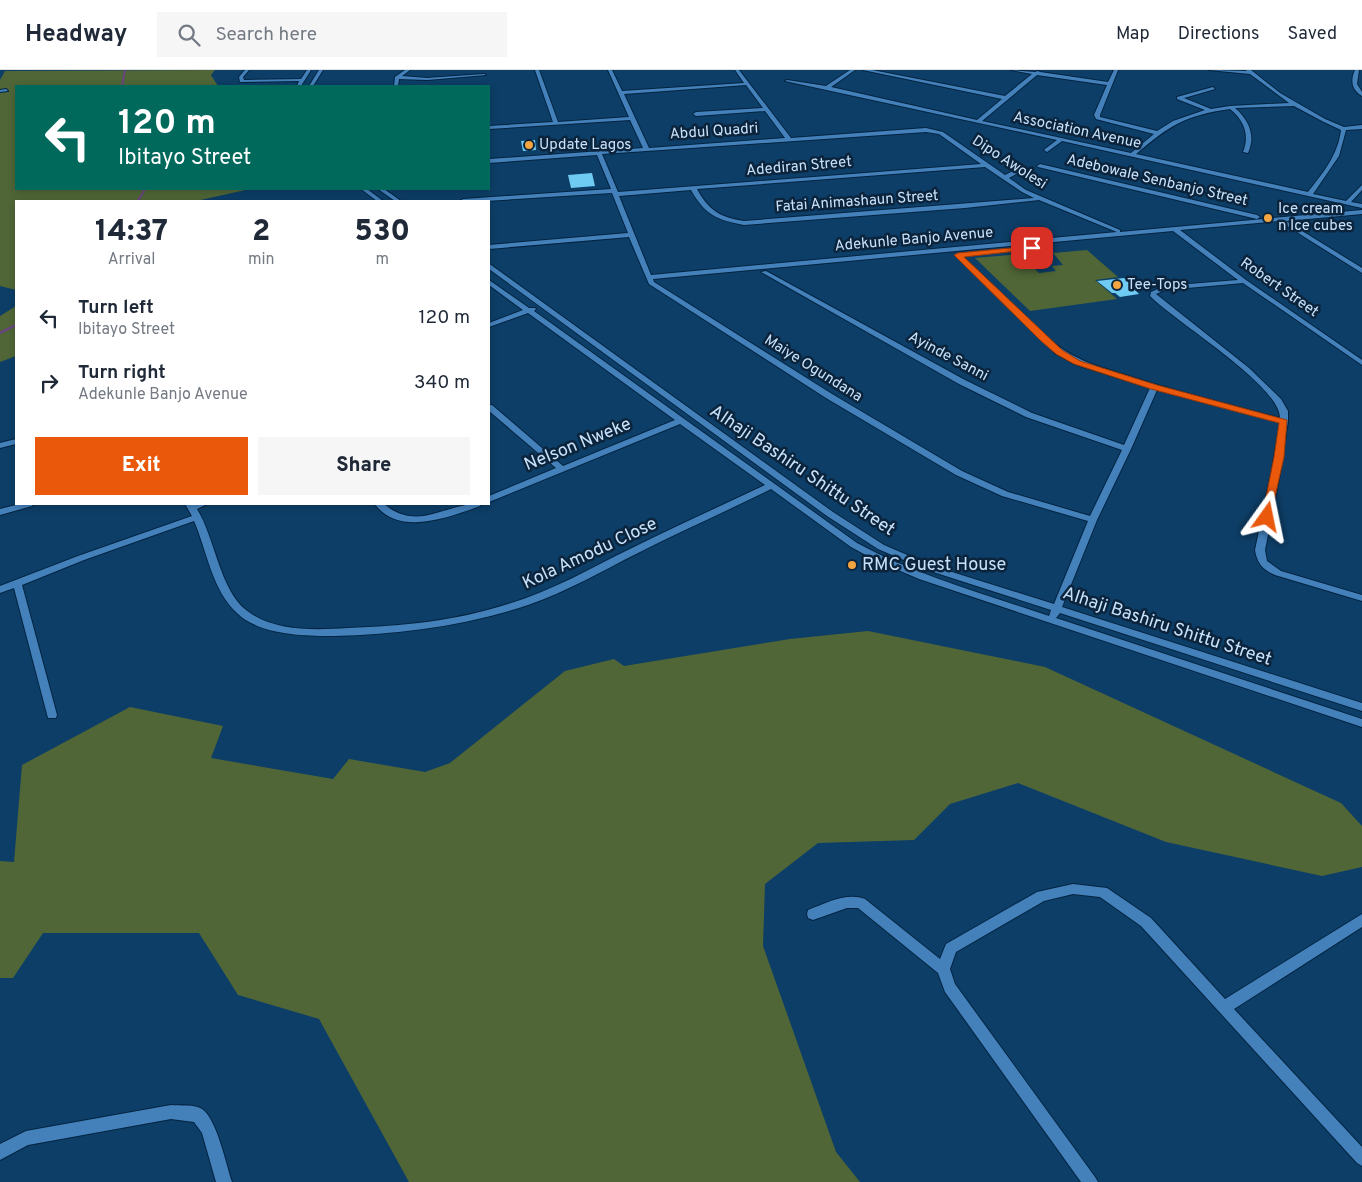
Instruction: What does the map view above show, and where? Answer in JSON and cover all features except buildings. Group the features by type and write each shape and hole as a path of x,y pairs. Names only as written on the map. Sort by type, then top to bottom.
{"street":[{"path":"247,70 241,77 242,81 301,80"},
{"path":"298,85 309,70"},
{"path":"312,85 320,70"},
{"path":"397,77 408,70"},
{"path":"537,70 556,123"},
{"path":"610,70 647,150"},
{"path":"738,70 789,140"},
{"path":"827,88 853,70"},
{"path":"865,70 1006,98"},
{"path":"1013,70 1038,72 1110,84"},
{"path":"1116,70 1096,115 1098,118 1158,133"},
{"path":"1211,70 1249,71 1331,126 1344,129 1362,127"},
{"path":"1362,71 1358,70 1354,78 1354,86 1362,95"},
{"path":"977,122 1038,72"},
{"path":"397,77 432,79 484,75"},
{"path":"396,85 397,77"},
{"name":"Association Avenue","path":"787,81 827,88 1362,206"},
{"path":"620,93 747,84"},
{"path":"1211,111 1179,98 1212,88"},
{"path":"0,90 6,90"},
{"path":"1132,155 1158,133 1176,122 1211,111 1230,107 1297,104"},
{"path":"1230,107 1235,110 1247,127 1251,138 1246,152"},
{"path":"696,114 766,109"},
{"path":"490,128 631,118"},
{"path":"1310,194 1334,162 1344,141 1344,129"},
{"name":"Abdul Quadri","path":"490,161 926,130 941,133"},
{"name":"Dipo Awolesi","path":"941,133 985,165 1038,198 1121,233"},
{"path":"1047,150 1061,140"},
{"path":"599,153 649,280"},
{"name":"Adediran Street","path":"480,200 693,188 985,165"},
{"name":"Adebowale Senbanjo Street","path":"1040,166 1268,220"},
{"path":"1005,178 1023,168"},
{"path":"1348,202 1362,187"},
{"name":"Fatai Animashaun Street","path":"693,188 706,210 716,216 744,223 965,206 1038,198"},
{"path":"365,190 379,200"},
{"path":"382,190 397,200"},
{"name":"Adekunle Banjo Avenue","path":"649,280 764,272 1181,234 1362,212"},
{"name":"Adekunle Banjo Avenue","path":"649,280 1173,228 1268,220 1281,221 1362,216"},
{"path":"1281,221 1362,271"},
{"name":"Robert Street","path":"1173,228 1244,281 1362,363"},
{"path":"490,247 631,235"},
{"path":"958,255 1059,352 1077,362 1154,387 1284,422"},
{"name":"Alhaji Bashiru Shittu Street","path":"490,267 770,472 881,547 930,568 1362,707"},
{"name":"Ayinde Sanni","path":"764,272 962,382 1029,414 1127,449"},
{"name":"Maiye Ogundana","path":"649,280 829,396 959,473 1005,494 1094,520"},
{"path":"1244,281 1164,288 1157,290 1153,293 1153,296 1259,380 1273,393 1284,411 1279,457 1260,550 1261,560 1267,568 1278,573 1362,598"},
{"name":"Alhaji Bashiru Shittu Street","path":"490,283 854,545 878,558 922,577 1051,621 1362,723"},
{"path":"490,325 543,305"},
{"path":"1051,621 1154,387"},
{"path":"490,408 562,469"},
{"name":"Nelson Nweke","path":"490,499 680,421"},
{"path":"0,446 15,441"},
{"name":"Kola Amodu Close","path":"192,509 224,588 239,610 255,622 280,628 324,632 377,630 444,622 510,608 555,592 771,486"},
{"path":"0,512 25,505"},
{"path":"380,505 391,514 405,518 434,517 474,505"},
{"path":"0,590 81,558 192,509"},
{"path":"17,583 52,714"},
{"path":"943,969 951,948 1041,896 1073,889 1103,892 1146,922 1362,1158"},
{"path":"813,914 847,902 861,903 943,969 950,988 1090,1182"},
{"path":"1225,1007 1362,920"},
{"path":"0,1152 26,1138 171,1112 198,1115 208,1129 224,1182"}],"green space":[{"path":"215,70 211,75 217,85 15,85 15,190 246,190 200,200 15,200 15,290 0,286 0,80 5,71"},
{"path":"1087,250 1118,277 1095,280 1117,299 1030,311 975,258 1020,254 1039,273 1056,271 1052,266 1063,265 1053,253"},
{"path":"15,307 15,356 0,362 0,316"},
{"path":"868,631 1045,667 1341,803 1362,826 1362,867 1322,876 1166,842 1018,783 950,804 914,840 818,843 765,884 763,946 836,1152 860,1182 409,1182 319,1019 238,995 199,933 43,933 13,978 0,978 0,861 14,862 22,765 130,707 223,726 211,758 333,779 349,759 425,772 450,763 565,671 614,659 624,666 790,639"}],"waterway":[{"path":"122,85 125,70"},
{"path":"139,200 144,190"},
{"path":"0,333 15,326"}],"place":[{"name":"Update Lagos","path":"529,145"},
{"name":"Ice cream n Ice cubes","path":"1268,218"},
{"name":"Tee-Tops","path":"1117,285"},
{"name":"RMC Guest House","path":"852,565"}],"route":[{"path":"1032,248 958,255 1044,339 1059,352 1077,362 1154,387 1284,422 1267,517"}]}
